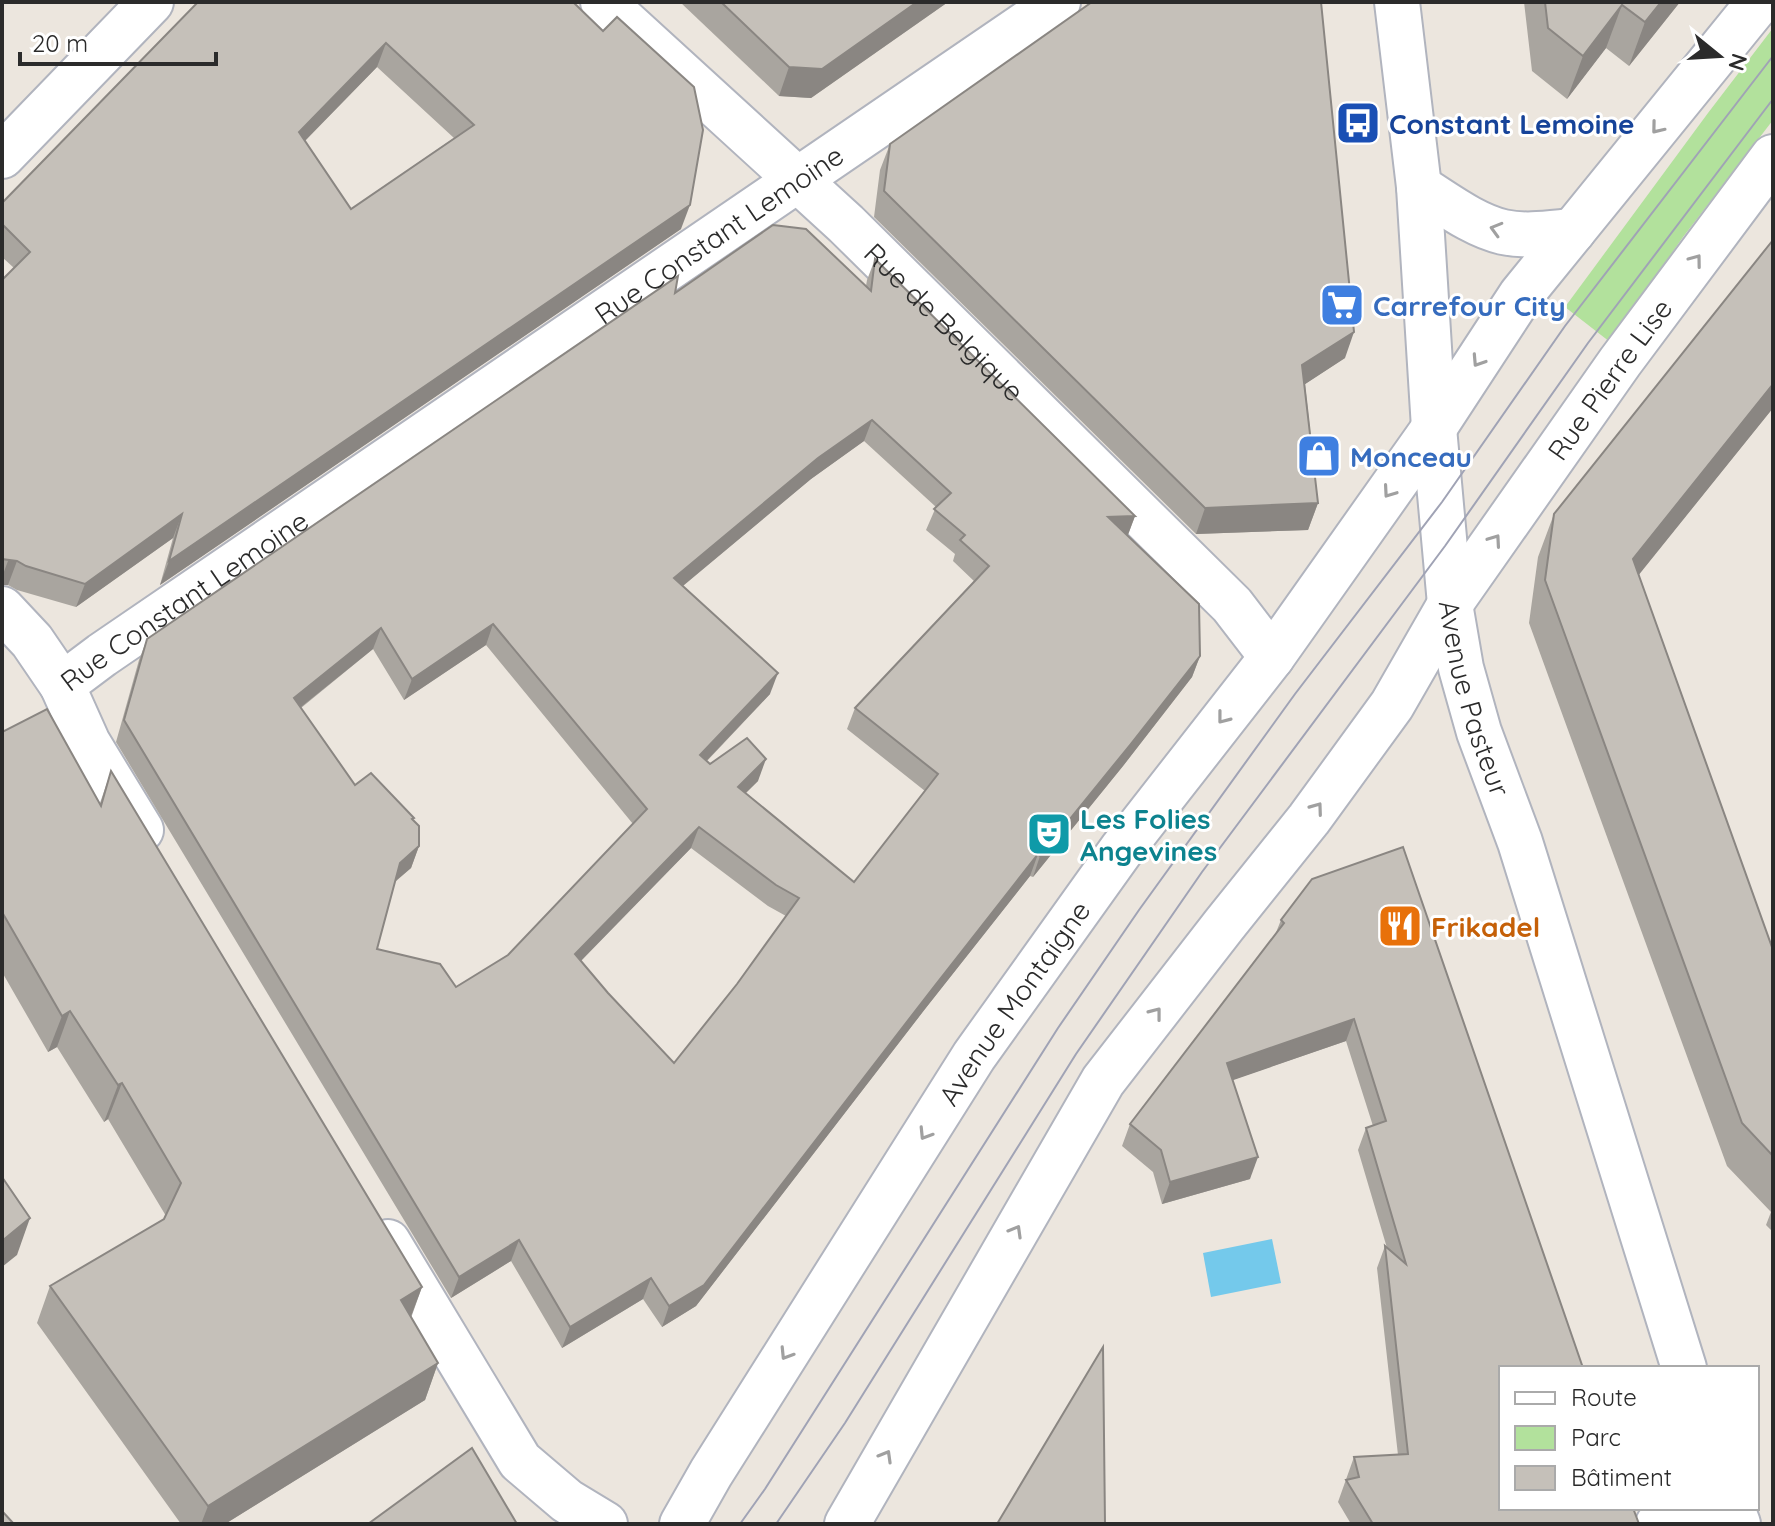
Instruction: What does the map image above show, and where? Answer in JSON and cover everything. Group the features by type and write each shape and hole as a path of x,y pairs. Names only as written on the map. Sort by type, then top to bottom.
{"main road":[{"path":"2,156 151,2"},
{"name":"Rue de Belgique","path":"603,2 846,224 1232,605 1272,657"},
{"name":"Rue Constant Lemoine","path":"162,865 88,743 62,685 1058,2"},
{"name":"Avenue Pasteur","path":"1397,2 1419,187 1434,428 1450,604 1461,668 1479,732 1520,842 1683,1366"},
{"path":"1434,428 1521,295 1759,2"},
{"name":"Rue Pierre Lise","path":"1450,604 1620,362 1773,157"},
{"path":"1419,187 1482,225 1503,232 1526,235 1573,231"},
{"name":"Avenue Montaigne","path":"682,1524 974,1056 1122,849 1272,657 1434,428"},
{"path":"847,1524 1103,1081 1309,819 1392,705 1450,604"},
{"path":"2,609 32,641 62,685"},
{"path":"365,1203 520,1461 567,1501 605,1524"},
{"path":"1658,1524 1694,1510"}],"green space":[{"path":"1773,28 1773,120 1683,237 1610,342 1565,307"}],"water":[{"path":"1272,1239 1281,1283 1211,1297 1203,1253"}],"building":[{"path":"198,2 573,2 603,31 617,17 694,87 703,130 690,205 169,561 182,514 85,584 17,561 2,559 2,280 30,252 2,224 2,203","holes":["386,43 474,125 351,209 299,132"]},
{"path":"721,2 917,2 822,69 789,67"},
{"path":"1092,2 1321,2 1354,332 1302,365 1318,503 1205,508 884,191 890,144"},
{"path":"1545,2 1661,2 1645,22 1622,5 1583,56 1548,28"},
{"path":"773,225 806,229 871,291 875,259 1135,516 1108,517 1199,604 1200,656 1040,856 1038,854 704,1285 669,1306 651,1278 570,1327 519,1240 459,1277 124,720 147,639 678,276 675,293","holes":["872,420 951,493 934,509 965,535 960,540 989,566 855,708 938,774 854,882 738,787 766,759 747,738 710,764 700,755 778,673 674,578 818,458","493,624 647,809 508,955 456,987 440,964 377,949 400,863 419,846 419,826 371,773 355,785 294,698 381,628 412,679","699,827 776,885 799,898 737,984 674,1063 575,954"]},
{"path":"1773,240 1773,384 1633,559 1773,950 1773,1156 1742,1123 1545,580 1554,514"},
{"path":"47,709 101,806 111,771 422,1287 401,1300 438,1363 208,1506 50,1286 164,1219 181,1183 122,1083 118,1085 70,1011 62,1016 2,912 2,732"},
{"path":"1403,847 1582,1366 1499,1366 1499,1510 1634,1510 1639,1524 1373,1524 1346,1480 1359,1477 1354,1457 1408,1454 1385,1246 1406,1264 1366,1128 1386,1121 1354,1019 1227,1063 1258,1157 1170,1182 1161,1150 1130,1124 1284,923 1281,920 1312,879"},
{"path":"2,1177 30,1218 2,1241"},
{"path":"1103,1347 1105,1524 997,1524"},
{"path":"472,1448 517,1524 368,1524"},
{"path":"2,1511 14,1524 2,1524"}],"tram line":[{"path":"740,1524 1058,1028 1139,910 1295,694 1442,502 1565,326 1773,56"},
{"path":"776,1524 845,1423 1076,1054 1202,872 1445,546 1588,343 1773,99"}],"place":[{"name":"Constant Lemoine","path":"1358,123"},
{"name":"Carrefour City","path":"1342,305"},
{"name":"Monceau","path":"1319,456"},
{"name":"Les Folies Angevines","path":"1049,834"},
{"name":"Frikadel","path":"1400,926"}]}
